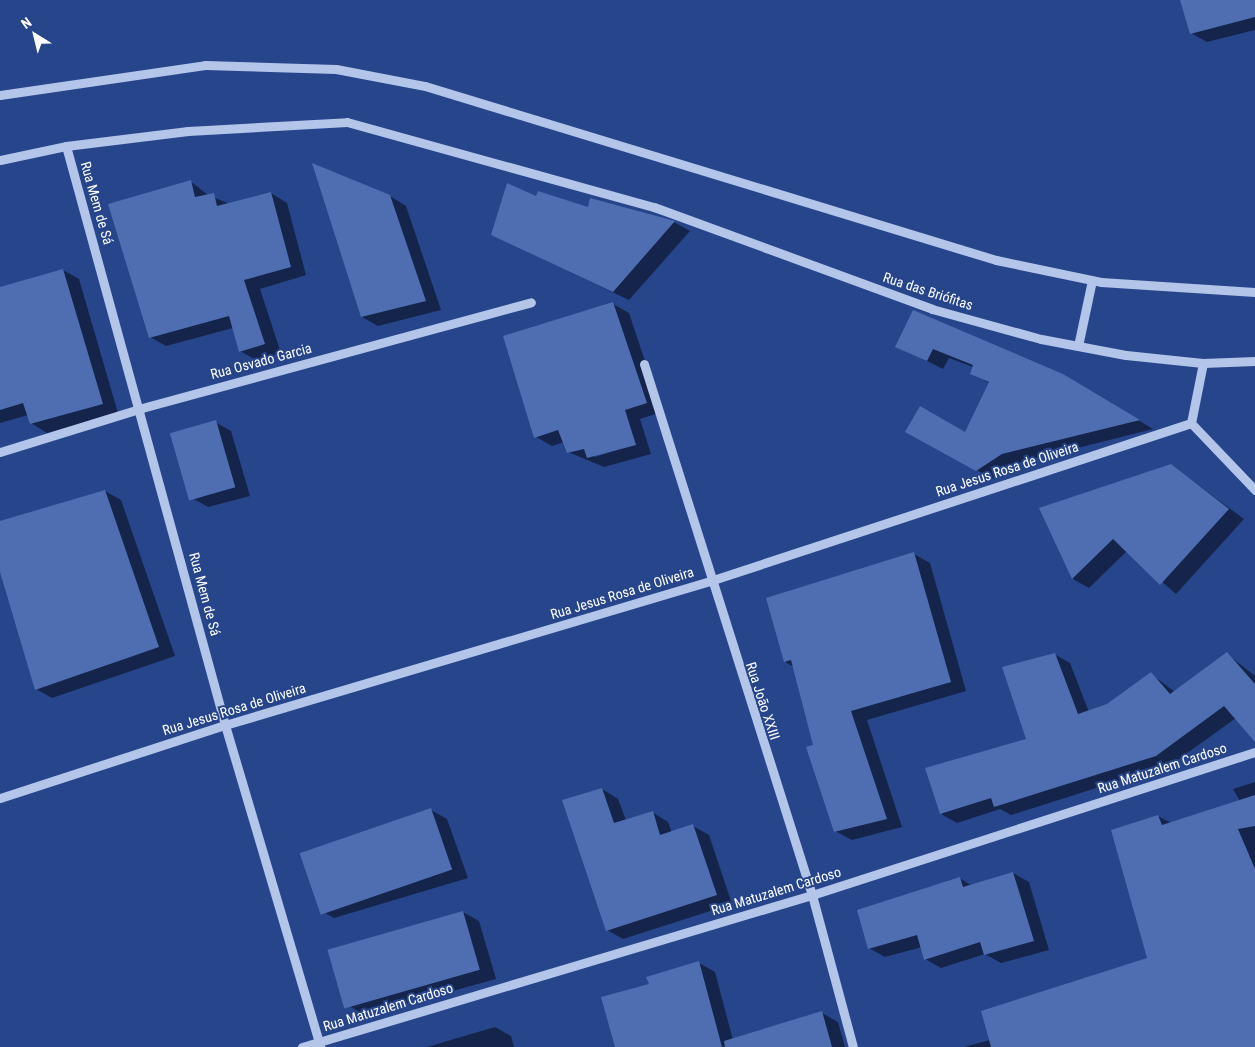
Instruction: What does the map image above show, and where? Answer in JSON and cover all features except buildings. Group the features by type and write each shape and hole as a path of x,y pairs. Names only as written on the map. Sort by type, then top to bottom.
{"street":[{"path":"0,95 49,85 205,65 336,69 425,86 996,260 1092,280 1204,290 1255,292"},
{"name":"Rua das Briófitas","path":"0,160 66,146 188,131 347,122 654,207 932,309 1078,346 1203,363 1255,361"},
{"name":"Rua Mem de Sá","path":"66,146 142,408 225,725 320,1044"},
{"path":"1078,346 1092,280"},
{"name":"Rua Osvado Garcia","path":"0,452 142,408 531,302"},
{"path":"1203,363 1190,422 1255,490"},
{"name":"Rua João XXIII","path":"644,364 710,581 812,895 853,1047"},
{"name":"Rua Jesus Rosa de Oliveira","path":"0,798 225,725 710,581 1190,422"},
{"name":"Rua Matuzalem Cardoso","path":"302,1047 320,1044 812,895 1255,752"}]}
